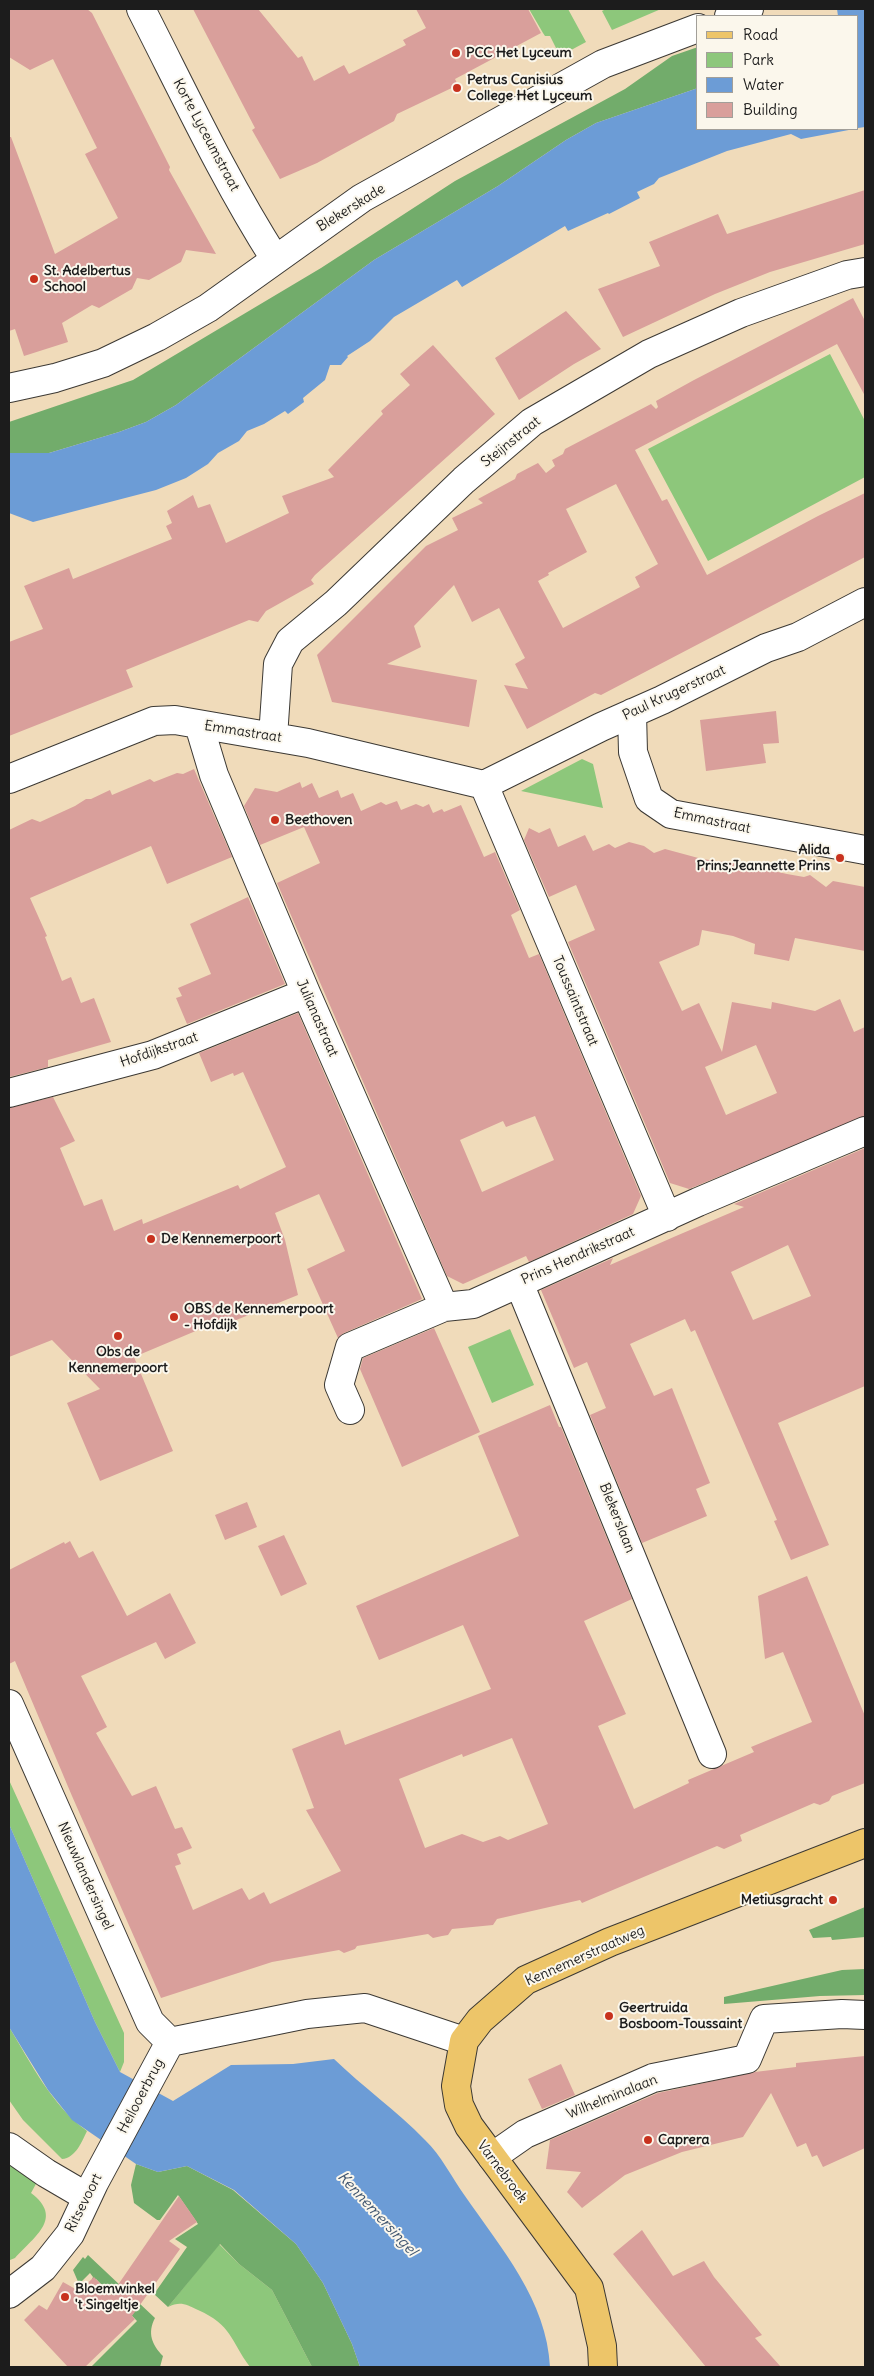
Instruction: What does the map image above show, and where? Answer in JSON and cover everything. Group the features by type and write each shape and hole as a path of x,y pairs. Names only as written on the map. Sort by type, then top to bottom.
{"main road":[{"name":"Kennemerstraatweg","path":"464,2041 480,2020 526,1980 610,1942 865,1843"},
{"name":"Varnebroek","path":"464,2041 456,2086 459,2105 468,2126 589,2288 602,2346 603,2367"}],"street":[{"name":"Korte Lyceumstraat","path":"141,9 214,153 255,229 275,259"},
{"path":"731,15 749,9"},
{"name":"Blekerskade","path":"9,388 55,378 103,363 157,337 208,308 362,198 603,64 696,29"},
{"name":"Steijnstraat","path":"273,737 278,664 290,641 336,603 464,480 532,422 649,354 741,313 847,275 865,272"},
{"name":"Paul Krugerstraat","path":"484,785 766,648 798,638 865,602"},
{"name":"Emmastraat","path":"632,713 633,752 649,799 671,814 865,850"},
{"name":"Emmastraat","path":"9,779 154,721 175,720 308,743 484,785"},
{"name":"Julianastraat","path":"199,725 214,775 306,993 444,1306"},
{"name":"Toussaintstraat","path":"484,785 667,1216"},
{"name":"Hofdijkstraat","path":"9,1093 153,1055 306,993"},
{"name":"Prins Hendrikstraat","path":"350,1410 340,1385 350,1347 444,1306 473,1304 667,1216 865,1131"},
{"name":"Blekerslaan","path":"519,1283 712,1754"},
{"name":"Nieuwlandersingel","path":"9,1704 150,2022 170,2042"},
{"path":"170,2042 307,2014 365,2008 464,2041"},
{"name":"Wilhelminalaan","path":"492,2157 525,2134 653,2078 747,2059 764,2019 842,2014 865,2015"},
{"name":"Heilooerbrug","path":"112,2150 170,2042"},
{"path":"9,2147 46,2173 87,2197"},
{"name":"Ritsevoort","path":"9,2294 43,2268 70,2234 112,2150"}],"green space":[{"path":"529,9 568,9 586,42 560,56 550,36 545,36"},
{"path":"606,9 661,9 612,30 602,11"},
{"path":"696,48 696,89 596,123 566,140 498,186 374,260 176,405 146,422 49,453 9,453 9,422 133,380 321,268 455,181 625,89 672,56"},
{"path":"830,354 865,421 865,477 708,561 648,449"},
{"path":"582,759 593,764 603,808 521,791"},
{"path":"510,1329 534,1385 492,1403 468,1347"},
{"path":"9,1780 124,2033 124,2062 120,2072 95,2022 9,1824"},
{"path":"865,1907 865,1937 832,1940 831,1937 813,1938 809,1930"},
{"path":"865,1969 865,1995 820,1996 724,2004 724,1997 842,1970"},
{"path":"9,2027 53,2097 87,2131 78,2148 67,2158 62,2159 23,2120 9,2100"},
{"path":"9,2163 37,2182 31,2193 41,2202 46,2219 38,2234 15,2258 10,2260"},
{"path":"136,2164 158,2172 187,2166 233,2190 296,2244 323,2283 352,2344 360,2367 312,2367 272,2290 239,2264 220,2244 168,2307 154,2294 187,2247 175,2239 198,2224 178,2195 160,2220 157,2220 134,2203 131,2185"},
{"path":"219,2244 239,2264 272,2290 312,2367 250,2367 229,2334 218,2321 186,2305 176,2304 168,2307"},
{"path":"88,2255 155,2318 151,2334 156,2348 163,2356 160,2367 91,2367 137,2321 96,2279 92,2279 93,2277 90,2273 79,2284 73,2270 83,2257 85,2259"}],"water":[{"path":"837,9 865,9 865,127 859,128 859,15 838,15"},
{"path":"696,89 696,130 849,130 801,139 791,134 727,151 659,178 654,184 637,192 640,198 609,214 568,231 565,226 462,287 457,280 394,317 370,341 347,356 341,365 330,365 325,380 303,398 304,402 288,414 285,411 264,424 247,431 239,441 218,453 208,464 186,478 156,490 33,522 9,513 9,453 49,453 146,422 176,405 374,260 498,186 566,140 596,123"},
{"name":"Kennemersingel","path":"9,1824 95,2022 120,2072 173,2101 231,2065 293,2064 334,2059 414,2129 431,2146 441,2160 520,2276 541,2320 547,2343 550,2367 360,2367 352,2344 323,2283 296,2244 234,2190 187,2166 158,2172 136,2164 72,2120 48,2090 9,2027"}],"building":[{"path":"9,9 87,9 92,13 170,167 169,170 216,254 186,250 181,262 149,280 137,278 132,289 99,308 92,305 62,323 68,342 24,356 15,329 9,331 9,137 11,137 55,254 118,218 85,154 97,148 53,59 30,70 9,57"},
{"path":"193,9 258,9 298,58 302,56 314,81 344,65 349,74 406,45 403,40 426,28 416,9 528,9 541,33 455,79 458,85 397,114 394,121 317,163 280,179 252,130 255,128"},
{"path":"865,190 865,244 770,272 715,294 623,337 598,289 660,266 649,242 718,214 727,234"},
{"path":"853,298 865,321 865,396 837,344 635,450 662,501 667,499 707,575 865,493 865,557 601,695 595,693 527,729 504,685 528,689 515,664 525,658 499,608 472,622 454,585 414,626 421,647 387,664 477,680 469,727 332,702 317,655 426,546 458,530 452,518 483,503 478,499 515,479 517,474 538,463 546,473 555,466 552,460 563,454 565,449 651,404 656,409 658,407 656,401","holes":["616,484 658,564 635,577 640,587 563,628 538,581 549,575 548,573 587,552 566,509"]},
{"path":"566,311 601,349 574,364 519,400 495,358"},
{"path":"433,345 495,414 315,575 311,580 314,584 266,611 258,622 249,620 126,670 133,687 9,736 9,642 43,629 24,586 69,568 73,579 172,539 166,526 172,523 167,511 193,495 198,508 210,504 226,543 289,513 282,496 334,477 328,470 383,414 381,411 410,385 400,374"},
{"path":"776,711 779,743 763,744 766,763 706,771 700,720"},
{"path":"194,769 232,857 167,884 151,846 30,898 47,936 45,937 62,981 71,977 81,1003 94,998 111,1042 48,1060 48,1067 9,1077 9,830 32,819 40,822 86,799 91,799 110,790 112,795 150,779 154,782"},
{"path":"300,782 302,788 312,783 319,798 338,790 341,798 353,793 361,811 381,802 386,805 397,801 401,810 416,804 423,807 429,804 433,813 442,809 444,812 461,805 484,857 495,852 520,910 511,915 529,958 539,954 641,1196 633,1214 529,1262 526,1256 463,1284 447,1276 277,883 320,863 304,827 260,845 244,806 255,788 277,792","holes":["535,1116 554,1160 482,1192 460,1140 503,1121 506,1127"]},
{"path":"529,828 539,833 550,828 558,847 585,835 593,851 609,844 615,848 629,842 644,846 654,853 665,849 702,859 740,864 744,871 765,866 769,870 787,874 804,877 810,875 826,887 833,881 865,887 865,951 795,938 789,961 754,954 755,944 733,936 702,930 699,945 659,962 682,1011 699,1003 722,1052 732,1002 771,1009 772,1002 815,1011 840,999 854,1032 865,1027 865,1116 689,1189 670,1183 568,942 595,930 576,885 549,897 524,840","holes":["756,1045 777,1093 726,1115 705,1067"]},
{"path":"248,897 285,984 187,1024 176,998 182,996 178,988 211,974 190,924"},
{"path":"298,1013 422,1299 344,1333 338,1338 307,1269 345,1251 319,1194 275,1213 285,1240 298,1295 219,1327 217,1322 134,1357 173,1451 100,1481 67,1403 100,1389 52,1340 9,1357 9,1108 53,1097 75,1141 60,1148 84,1206 102,1199 114,1231 142,1219 143,1224 238,1185 240,1189 286,1167 243,1072 234,1076 233,1073 211,1082 199,1053"},
{"path":"865,1148 865,1386 778,1423 829,1545 791,1560 774,1521 777,1520 695,1330 691,1332 685,1319 630,1344 654,1396 672,1388 710,1483 696,1489 707,1516 642,1543 590,1415 606,1408 587,1362 574,1368 541,1290 613,1258 610,1265 744,1207 734,1204","holes":["788,1245 811,1296 753,1320 731,1272"]},
{"path":"434,1328 480,1432 402,1467 360,1369 363,1358"},
{"path":"550,1405 559,1427 561,1427 632,1599 584,1621 626,1714 598,1726 634,1809 689,1783 688,1780 754,1752 751,1747 812,1722 783,1652 765,1659 758,1596 807,1576 865,1716 865,1783 832,1796 829,1801 820,1805 814,1803 740,1835 742,1841 724,1849 717,1846 582,1903 580,1900 497,1919 493,1925 452,1929 448,1935 433,1938 428,1934 357,1946 355,1949 344,1953 339,1950 272,1962 161,1998 15,1661 9,1664 9,1570 64,1542 65,1544 70,1541 79,1558 93,1551 127,1616 170,1593 196,1643 165,1659 156,1642 81,1676 107,1727 96,1733 132,1796 156,1786 175,1829 182,1827 192,1848 177,1854 181,1864 175,1866 193,1910 242,1888 249,1900 264,1892 270,1904 341,1871 306,1810 314,1808 292,1749 340,1730 345,1745 491,1689 463,1625 379,1660 356,1606 519,1536 478,1436","holes":["512,1738 548,1824 508,1840 500,1836 483,1842 462,1834 425,1848 399,1779 462,1754 463,1757"]},
{"path":"247,1502 257,1527 225,1540 215,1515"},
{"path":"284,1535 307,1584 281,1596 258,1546"},
{"path":"865,2056 865,2148 823,2167 817,2155 812,2157 806,2143 797,2147 771,2093 743,2137 682,2152 625,2175 582,2208 567,2192 581,2172 546,2169 550,2140 658,2093 755,2072 796,2067 796,2063"},
{"path":"561,2064 575,2095 542,2109 528,2079"},
{"path":"179,2196 197,2222 169,2241 180,2249 132,2316 135,2319 85,2367 68,2367 24,2320 39,2305 47,2310 63,2282 79,2291 94,2277 111,2295"},
{"path":"642,2230 673,2276 704,2261 714,2277 762,2335 755,2338 781,2367 706,2367 613,2254"}],"place":[{"name":"PCC Het Lyceum","path":"456,53"},
{"name":"Petrus Canisius College Het Lyceum","path":"457,88"},
{"name":"St. Adelbertus School","path":"34,279"},
{"name":"Beethoven","path":"275,820"},
{"name":"Alida Prins;Jeannette Prins","path":"840,858"},
{"name":"De Kennemerpoort","path":"151,1239"},
{"name":"OBS de Kennemerpoort - Hofdijk","path":"174,1317"},
{"name":"Obs de Kennemerpoort","path":"118,1336"},
{"name":"Metiusgracht","path":"833,1900"},
{"name":"Geertruida Bosboom-Toussaint","path":"609,2016"},
{"name":"Caprera","path":"648,2140"},
{"name":"Bloemwinkel 't Singeltje","path":"65,2297"}]}
